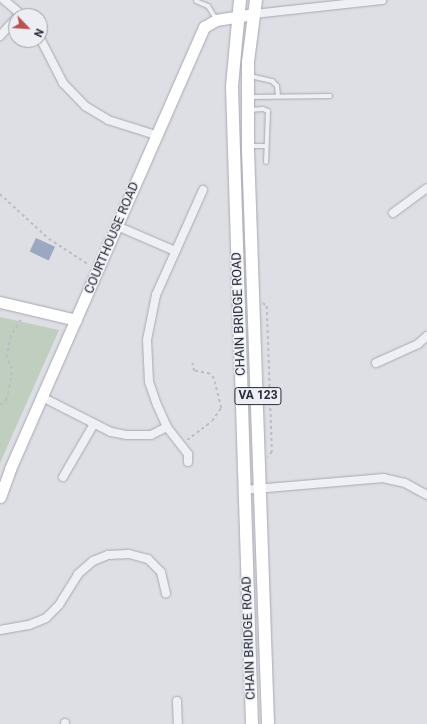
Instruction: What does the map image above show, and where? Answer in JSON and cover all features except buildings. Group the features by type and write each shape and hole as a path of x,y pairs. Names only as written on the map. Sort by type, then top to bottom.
{"main road":[{"name":"CHAIN BRIDGE ROAD","path":"240,0 237,16 232,86 252,724"},
{"name":"CHAIN BRIDGE ROAD","path":"256,0 248,75 248,146 268,724"}],"street":[{"path":"4,0 12,8"},
{"path":"216,20 237,16 382,0"},
{"name":"COURTHOUSE ROAD","path":"0,497 42,397 204,27 216,20"},
{"path":"0,36 8,28"},
{"path":"45,48 63,83 85,106 108,120 156,135"},
{"path":"393,213 427,188"},
{"path":"188,462 188,454 167,427 149,382 147,340 156,295 203,190"},
{"path":"117,226 175,251"},
{"path":"0,302 76,320"},
{"path":"376,362 418,344 427,336"},
{"path":"42,397 111,432 137,436 151,435 167,427"},
{"path":"63,477 94,424"},
{"path":"244,490 383,478 405,483 427,495"},
{"path":"0,630 29,625 46,618 59,605 78,574 93,561 108,555 129,554 148,560 161,572 166,593"},
{"path":"177,701 178,724"}],"lane":[{"path":"196,1 208,6 216,20"},
{"path":"248,75 272,81 277,86 278,96"},
{"path":"248,97 330,96"},
{"path":"248,110 263,108 268,111 266,162"},
{"path":"248,146 266,146"}],"path":[{"path":"0,194 49,239 88,264"},
{"path":"262,302 267,306 272,452 267,459"},
{"path":"0,405 6,400 12,369 6,357 10,338 22,318"},
{"path":"187,440 212,421 221,408 214,379 210,374 194,371 192,363"}],"green space":[{"path":"0,317 59,330 0,463"}],"water":[{"path":"36,238 55,247 49,260 30,252"}]}
